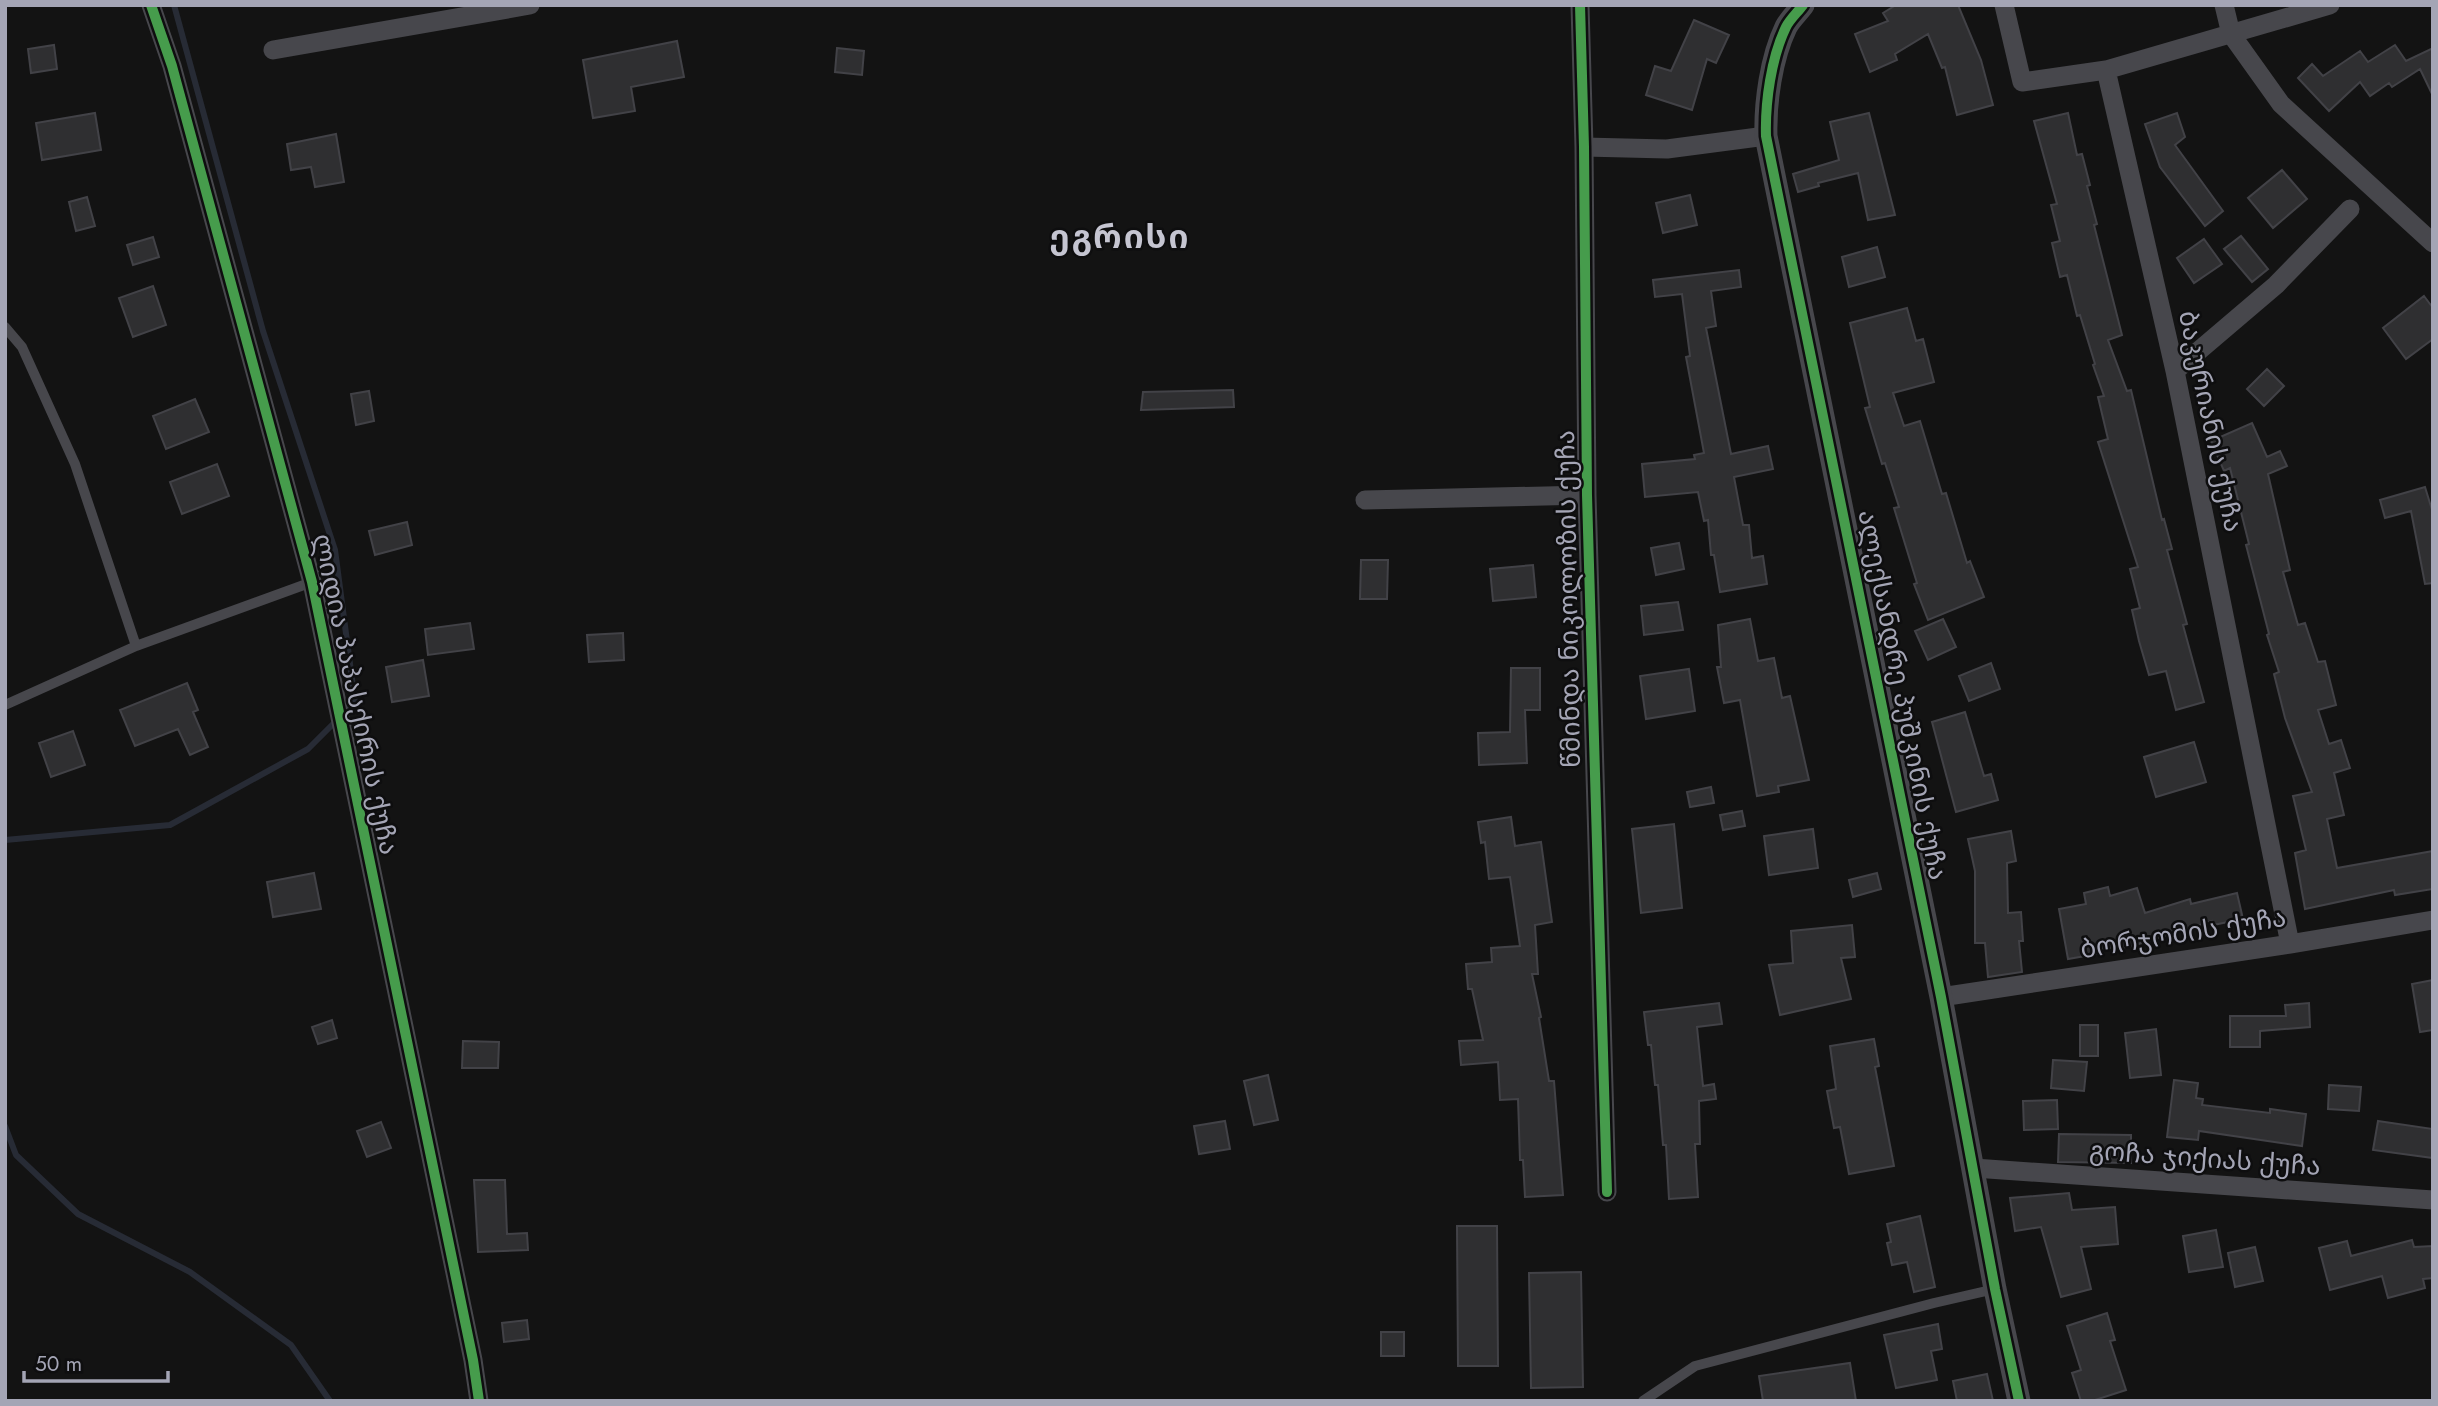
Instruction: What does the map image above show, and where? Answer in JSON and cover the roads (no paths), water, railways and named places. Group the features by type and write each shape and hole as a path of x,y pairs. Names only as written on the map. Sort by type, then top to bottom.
{"street":[{"name":"ლიდია პაპასქირის ქუჩა","path":"151,5 172,66 312,582 473,1360 479,1401"},
{"path":"272,50 530,5"},
{"name":"წმინდა ნიკოლოზის ქუჩა","path":"1580,5 1587,495 1607,1192"},
{"name":"ალექსანდრე პუშკინის ქუჩა","path":"1803,5 1786,27 1774,64 1765,106 1766,136 1941,997 1995,1289 2020,1401"},
{"path":"2004,5 2022,82 2106,70 2330,5"},
{"path":"2224,5 2231,34 2281,104 2433,243"},
{"name":"ბაკურიანის ქუჩა","path":"2106,70 2175,371 2290,944"},
{"path":"1584,147 1667,149 1766,136"},
{"path":"2175,371 2276,285 2350,209"},
{"path":"1365,500 1587,495"},
{"name":"ბორჯომის ქუჩა","path":"1941,997 2290,944 2433,919"},
{"name":"გოჩა ჯიქიას ქუჩა","path":"1974,1168 2433,1200"}],"lane":[{"path":"5,327 22,347 75,464 136,646"},
{"path":"5,705 136,646 312,582"},
{"path":"1643,1401 1695,1366 1995,1289"}],"waterway":[{"path":"174,5 263,331 335,550 355,702 344,713"},
{"path":"5,840 170,825 308,749 337,720"},
{"path":"5,1126 16,1155 78,1214 190,1272 291,1345 330,1401"}],"district":[{"name":"ეგრისი","path":"1120,236"}]}
